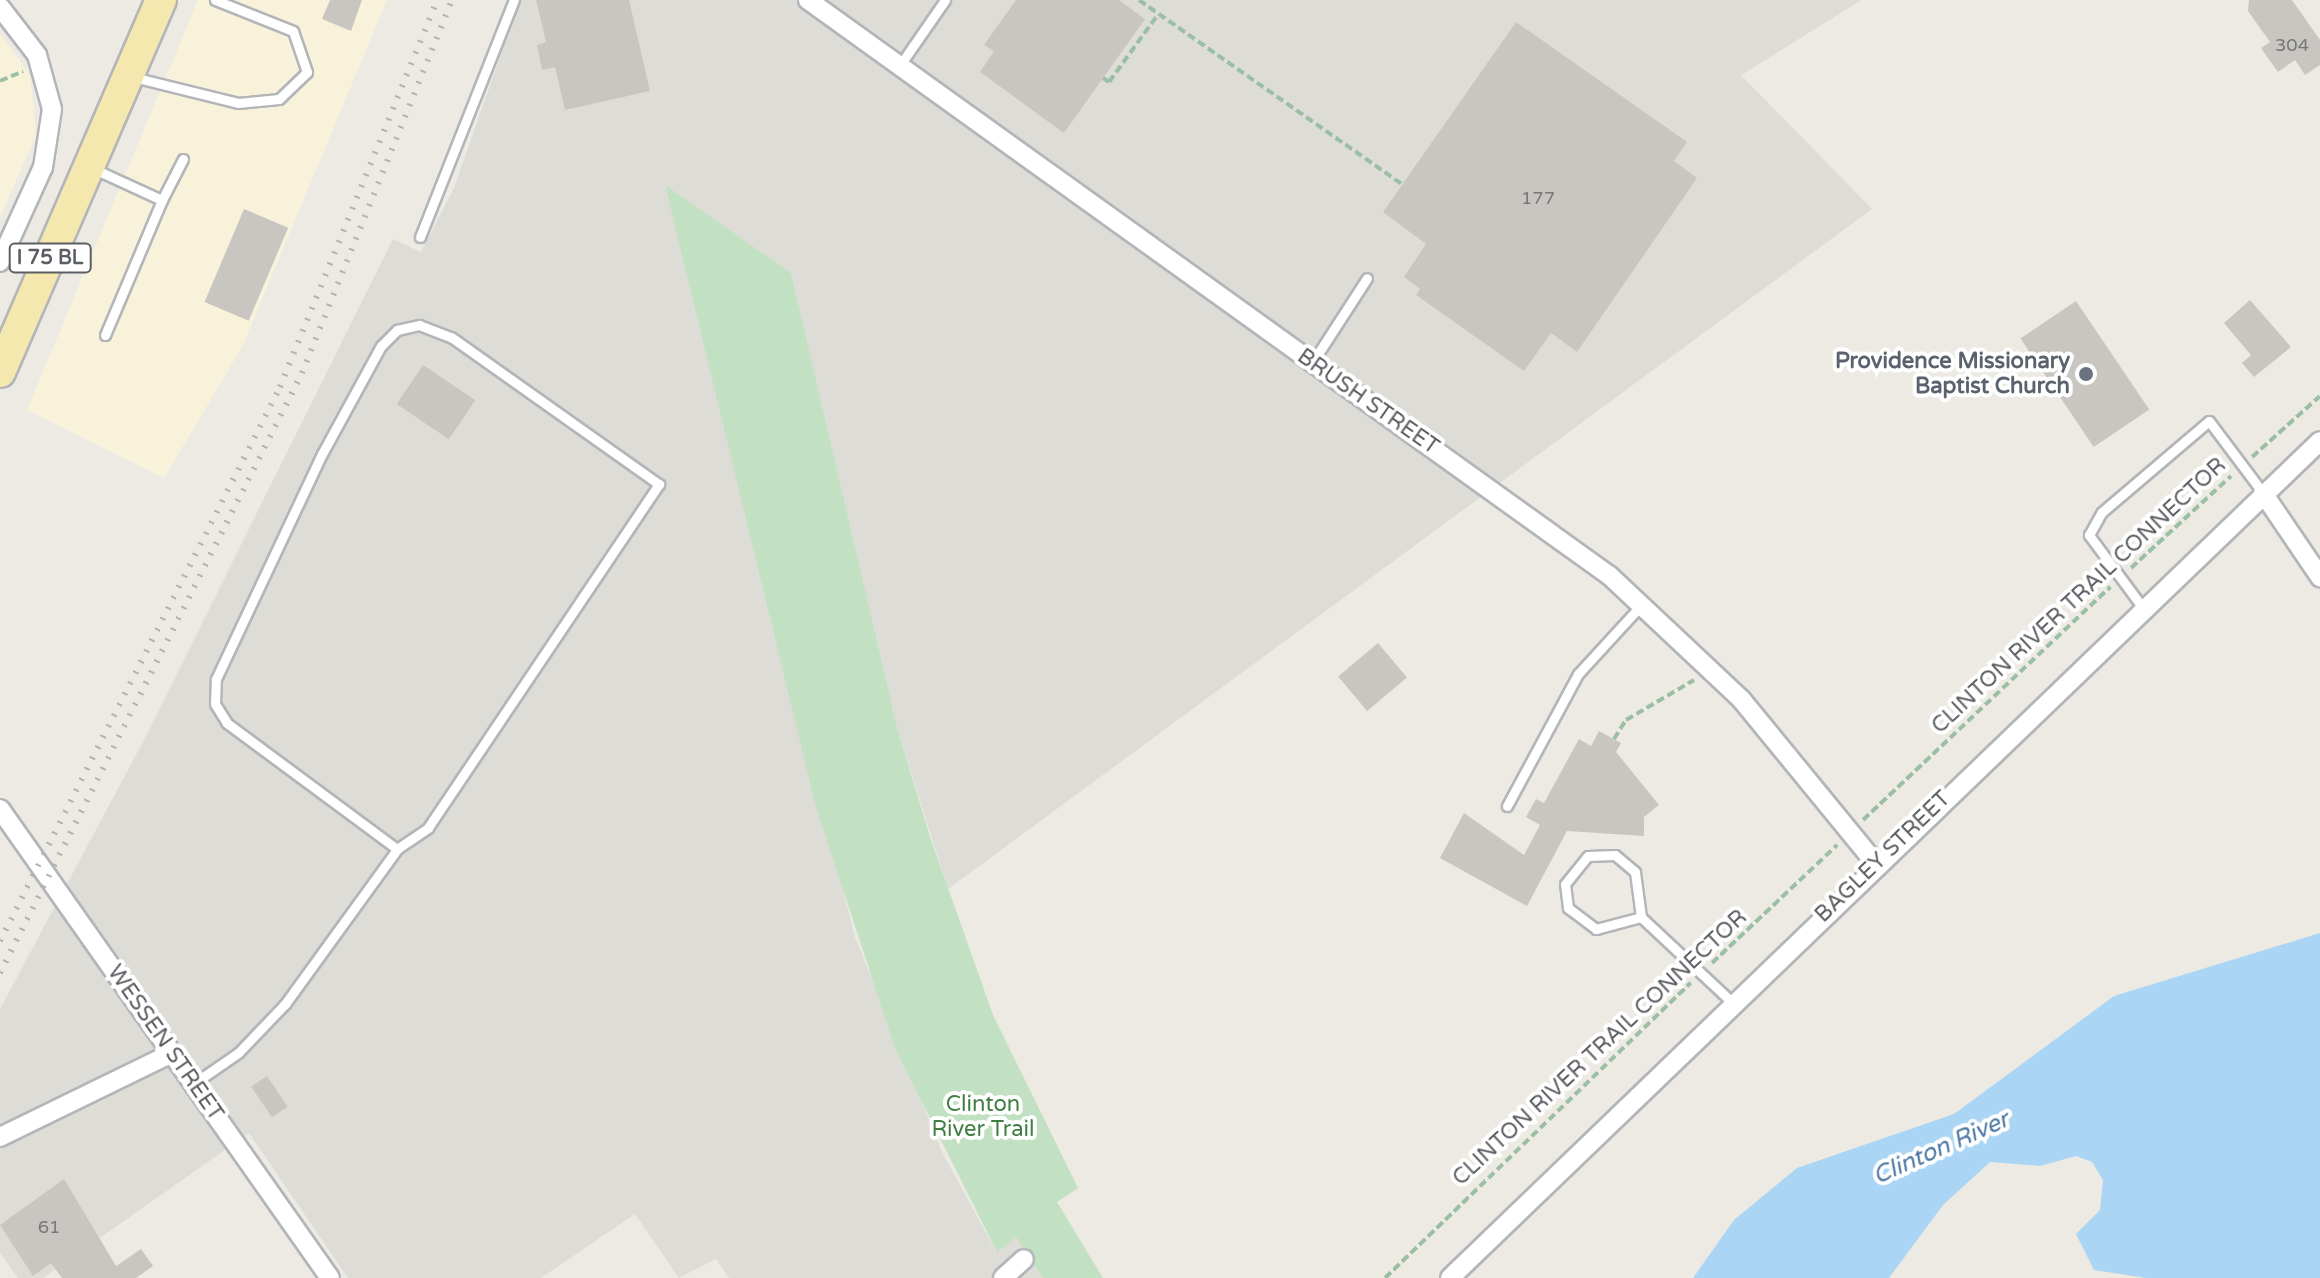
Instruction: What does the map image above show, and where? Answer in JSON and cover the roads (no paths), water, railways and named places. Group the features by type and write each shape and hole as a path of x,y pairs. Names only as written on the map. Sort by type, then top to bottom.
{"main road":[{"name":"I 75 BL","path":"0,372 161,0"}],"street":[{"name":"BRUSH STREET","path":"808,0 1643,603 1741,699 1875,863"},
{"path":"0,7 37,55 52,109 43,167 0,262"},
{"name":"BAGLEY STREET","path":"1450,1278 1875,863 2320,441"},
{"path":"2263,493 2320,577"},
{"name":"WESSEN STREET","path":"0,809 330,1278"},
{"path":"0,1137 172,1053"},
{"path":"1003,1278 1024,1259"}],"lane":[{"path":"129,76 238,103 279,99 307,72 293,31 215,0"},
{"path":"420,237 514,0"},
{"path":"900,65 945,0"},
{"path":"105,335 162,200 183,159"},
{"path":"89,167 162,200"},
{"path":"1312,363 1367,278"},
{"path":"193,1084 238,1053 285,1004 397,849 428,828 659,484 451,337 419,325 397,330 381,346 322,454 216,679 215,704 227,723 397,849"},
{"path":"2143,608 2089,535 2102,512 2209,421 2263,493"},
{"path":"1507,806 1578,674 1643,603"},
{"path":"1641,917 1608,929 1585,925 1568,908 1569,873 1601,853 1626,861 1640,884 1641,917 1734,1004"}],"water":[{"name":"Clinton River","path":"2320,933 2320,1278 2146,1278 2094,1270 2076,1234 2100,1210 2103,1180 2092,1162 2076,1156 2040,1166 1990,1162 1943,1205 1889,1278 1693,1278 1734,1220 1797,1168 1954,1114 2114,996"}],"railway":[{"path":"0,941 280,387 437,0"},
{"path":"0,973 302,373 452,0"}],"place":[{"name":"Providence Missionary Baptist Church","path":"2086,374"}],"park label":[{"name":"Clinton River Trail","path":"983,1116"}]}
